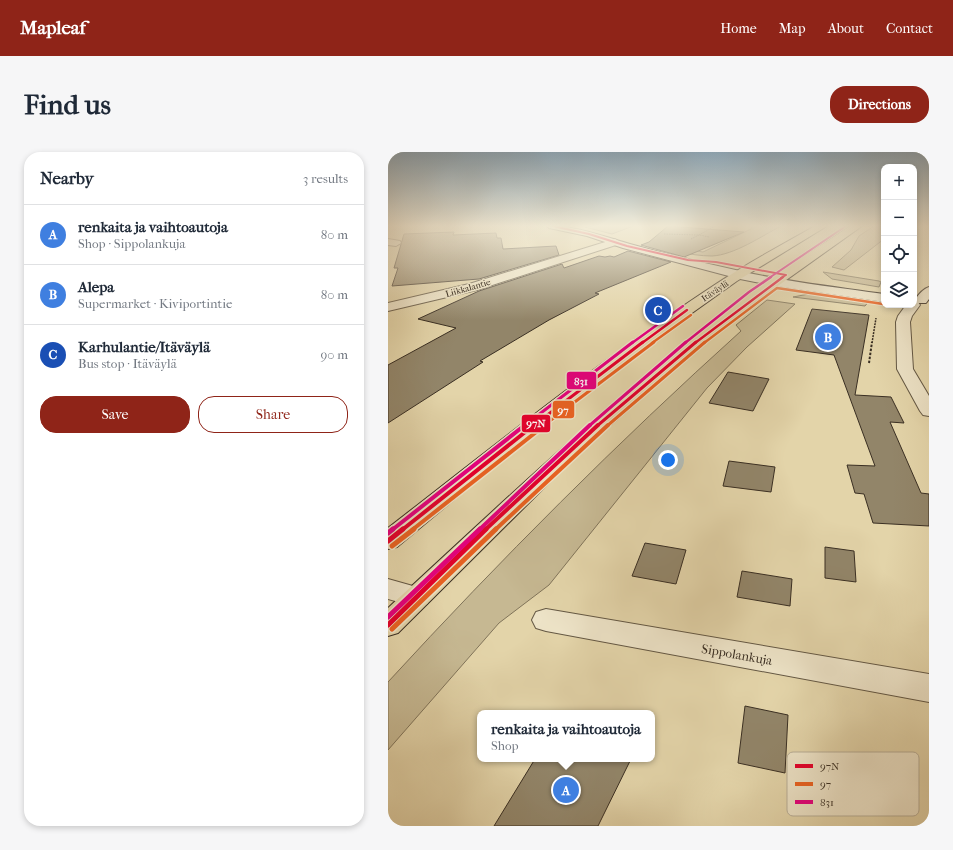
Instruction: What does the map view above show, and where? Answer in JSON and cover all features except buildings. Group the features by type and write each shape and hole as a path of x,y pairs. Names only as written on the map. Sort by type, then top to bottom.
{"main road":[{"name":"Itäväylä","path":"388,541 521,434 649,337 745,272 769,257"},
{"path":"388,625 576,445 691,347 753,297 811,257"}],"street":[{"name":"Liikkalantie","path":"388,308 473,287 564,257"},
{"path":"678,257 700,265 781,278 881,297"},
{"path":"781,278 881,291"},
{"path":"919,300 905,316 903,322 905,369 929,411"},
{"path":"388,588 417,597"},
{"name":"Sippolankuja","path":"546,620 929,688"}],"path":[{"path":"869,363 877,315"}],"shaded area":[{"path":"843,257 860,257 844,270 832,267"},
{"path":"823,272 881,282 879,287 832,279"},
{"path":"814,293 869,301 865,306 793,297"},
{"path":"767,300 795,304 747,347 707,388 549,585 499,623 388,750 388,682 473,591 560,502 741,331 736,325"}],"transit line":[{"name":"97N","path":"677,257 688,260 716,262 786,275"},
{"name":"831","path":"388,617 572,440 687,342 749,292 800,257"},
{"name":"97N","path":"388,625 530,486 629,397 680,354 786,275"},
{"name":"97","path":"392,629 511,514 602,430 704,344 777,288 881,304"},
{"name":"831","path":"388,533 569,390 683,306"},
{"name":"97N","path":"388,541 573,394 687,310"},
{"name":"97","path":"392,546 577,399 691,315"}],"place":[{"name":"Karhulantie/Itäväylä","path":"658,310"},
{"name":"Alepa","path":"828,337"},
{"name":"renkaita ja vaihtoautoja","path":"566,790"}]}
